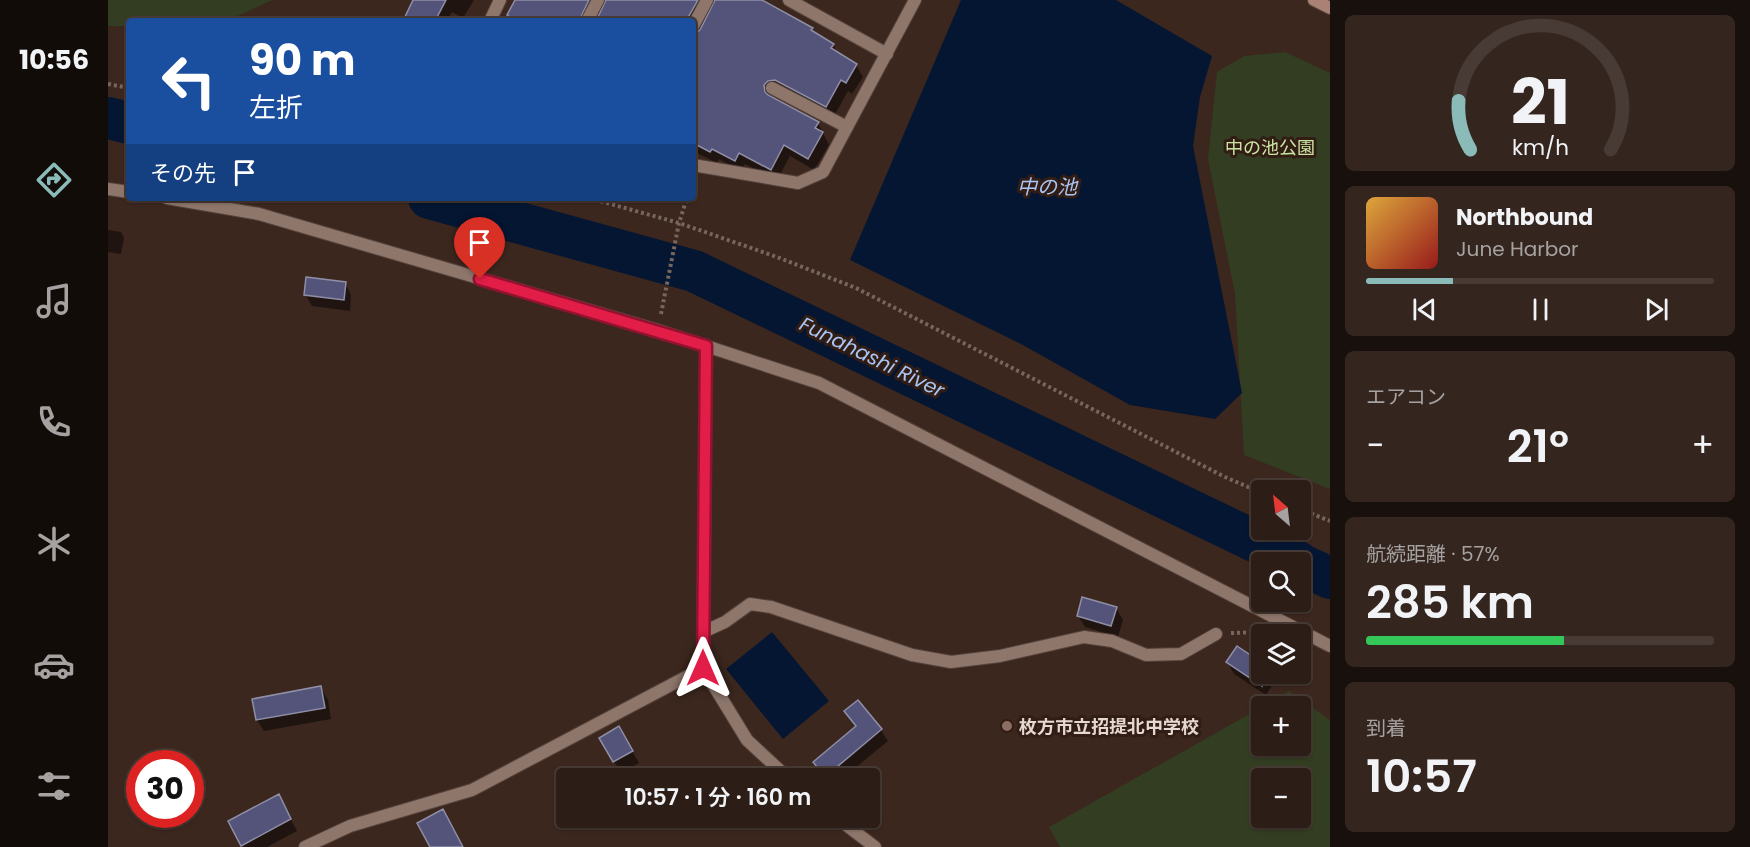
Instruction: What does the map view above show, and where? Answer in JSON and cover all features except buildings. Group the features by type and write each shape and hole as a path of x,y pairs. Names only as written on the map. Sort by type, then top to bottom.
{"street":[{"path":"491,18 500,0"},
{"path":"589,18 598,0"},
{"path":"696,20 707,0"},
{"path":"789,0 887,54"},
{"path":"696,166 798,183 823,172 915,0"},
{"path":"1314,0 1330,8"},
{"path":"771,88 847,127"},
{"path":"108,189 126,192"},
{"path":"184,201 259,214 657,330 819,382 1288,624"},
{"path":"706,346 703,668 747,740 777,768"},
{"path":"703,632 725,622 750,604 771,607 912,656 951,662 1000,656 1084,638 1112,641 1146,655 1181,654 1216,634"},
{"path":"1311,636 1330,646"},
{"path":"305,847 350,826 472,790 703,668"},
{"path":"850,828 875,847"}],"path":[{"path":"108,84 126,87"},
{"path":"601,201 679,223 777,257 856,288 1251,488"},
{"path":"657,330 679,223 686,201"},
{"path":"1311,513 1330,521"},
{"path":"1216,634 1251,633"}],"green space":[{"path":"108,0 272,0 233,18 126,18 126,26 108,26"},
{"name":"中の池公園","path":"1285,52 1330,73 1330,489 1244,455 1235,294 1208,159 1217,72 1244,56"},
{"path":"1289,691 1296,696 1280,696"},
{"path":"1311,707 1330,720 1330,847 1060,847 1049,827 1251,713 1251,756 1311,756"}],"water":[{"name":"中の池","path":"961,0 1116,0 1212,56 1200,97 1193,146 1242,393 1215,419 1130,405 1021,344 850,260"},
{"path":"772,632 829,701 783,739 726,669"}],"waterway":[{"name":"Funahashi River","path":"108,118 126,122"},
{"name":"Funahashi River","path":"440,201 694,271 1277,552"},
{"name":"Funahashi River","path":"1311,569 1330,578"}],"place":[{"name":"枚方市立招提北中学校","path":"1007,726"}],"route":[{"path":"480,279 706,346 703,668"}]}
